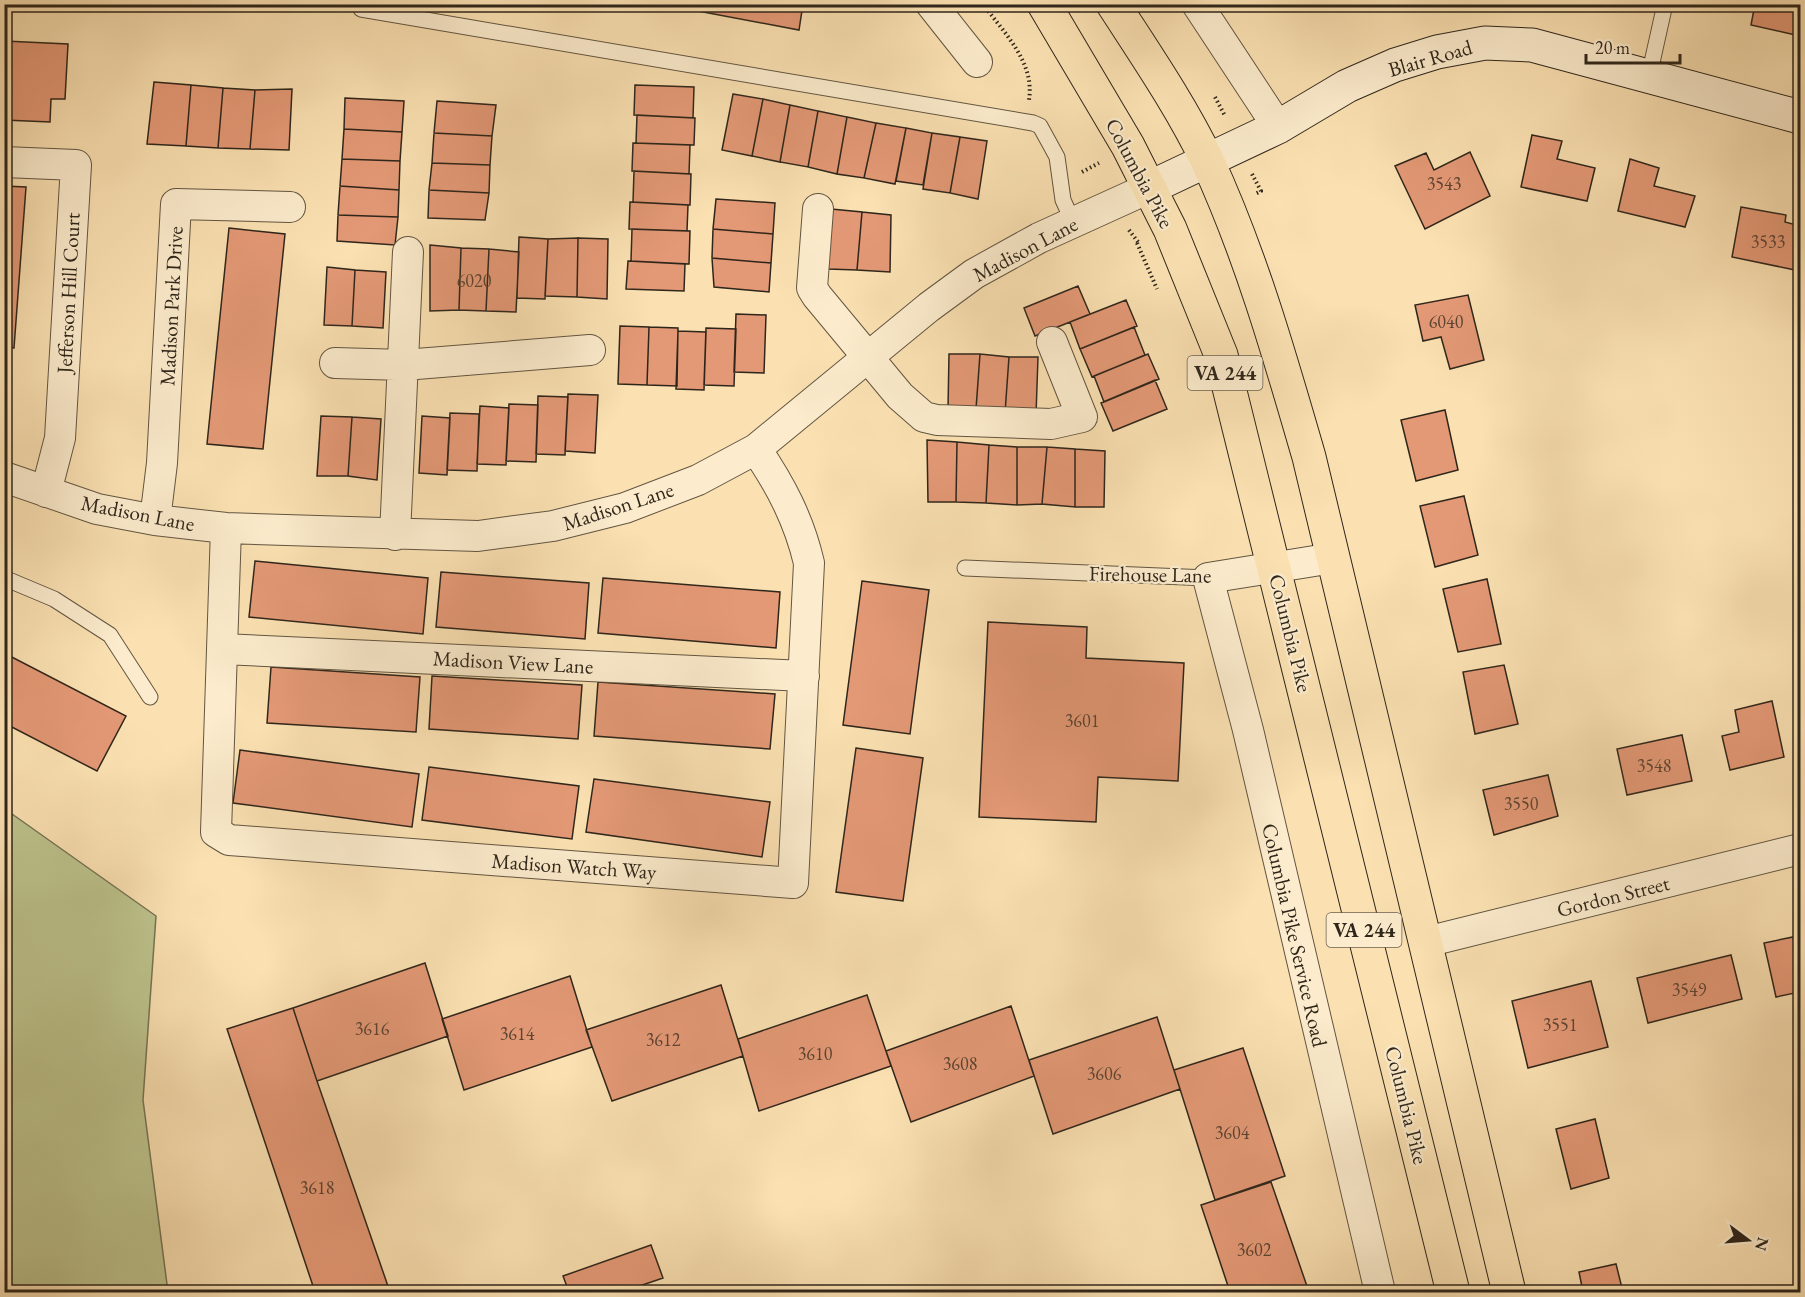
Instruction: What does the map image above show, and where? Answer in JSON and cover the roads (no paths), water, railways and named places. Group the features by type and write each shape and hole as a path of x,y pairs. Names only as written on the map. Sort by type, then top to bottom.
{"main road":[{"name":"Columbia Pike","path":"1044,4 1128,146 1179,249 1221,355 1453,1293"},
{"name":"VA 244","path":"1113,4 1183,115 1207,160 1272,328 1309,456 1509,1293"}],"street":[{"path":"931,4 977,62"},
{"path":"1197,4 1278,127"},
{"name":"Blair Road","path":"1149,188 1278,127 1347,86 1395,65 1437,52 1485,43 1532,45 1800,117"},
{"name":"Jefferson Hill Court","path":"4,162 76,165 60,438 46,492"},
{"name":"Madison Lane","path":"4,477 97,509 154,520 226,528 478,536 553,526 635,504 698,480 756,449 929,307 974,274 1072,222 1149,188"},
{"name":"Madison Park Drive","path":"154,520 162,463 176,204 290,207"},
{"path":"818,208 812,288 817,297 870,357 900,396 924,417 937,420 1051,424 1082,417 1052,342"},
{"path":"395,535 408,252"},
{"path":"335,363 404,366 590,350"},
{"name":"Madison Watch Way","path":"226,528 216,832 229,840 793,883 809,563 801,532 782,487 756,449"},
{"name":"Firehouse Lane","path":"1208,578 1333,558"},
{"name":"Columbia Pike Service Road","path":"1208,578 1248,729 1380,1293"},
{"name":"Madison View Lane","path":"222,649 804,676"},
{"name":"Gordon Street","path":"1426,942 1800,849"}],"lane":[{"path":"1649,76 1665,4"},
{"path":"361,9 1033,123 1040,126 1058,157 1062,200 1072,222"},
{"name":"Firehouse Lane","path":"965,568 1208,578"},
{"path":"4,578 54,599 110,635 150,697"}]}
